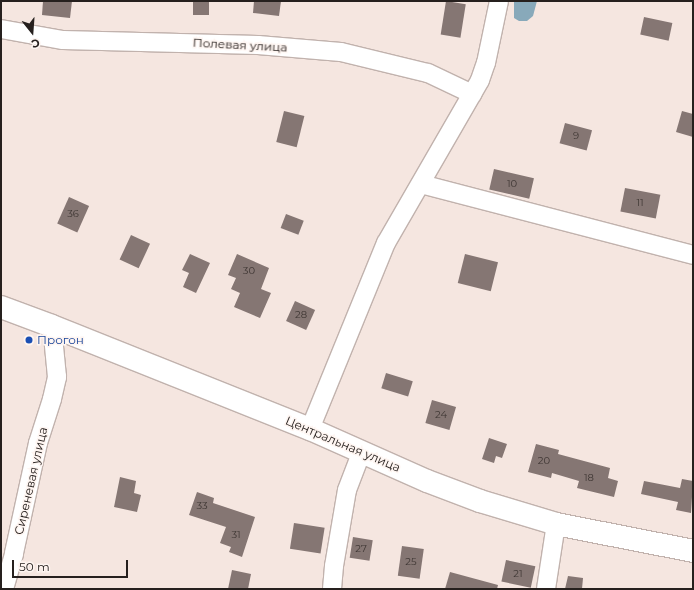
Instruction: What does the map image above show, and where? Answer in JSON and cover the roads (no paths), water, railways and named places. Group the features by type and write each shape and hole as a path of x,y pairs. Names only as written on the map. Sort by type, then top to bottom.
{"main road":[{"name":"Центральная улица","path":"1,308 52,326 310,429 427,481 480,501 556,524 693,551"}],"street":[{"path":"310,429 386,243 480,80 486,63 499,1"},
{"name":"Полевая улица","path":"1,28 63,40 258,44 341,52 428,73 472,94"},
{"path":"421,184 693,255"},
{"name":"Сиреневая улица","path":"4,589 14,553 38,443 52,399 57,377 52,326"},
{"path":"332,589 334,566 347,490 362,451"},
{"path":"546,589 556,524"}],"water":[{"path":"514,1 537,1 533,16 527,21 519,21 514,18"}],"place":[{"name":"Прогон","path":"29,340"}]}
